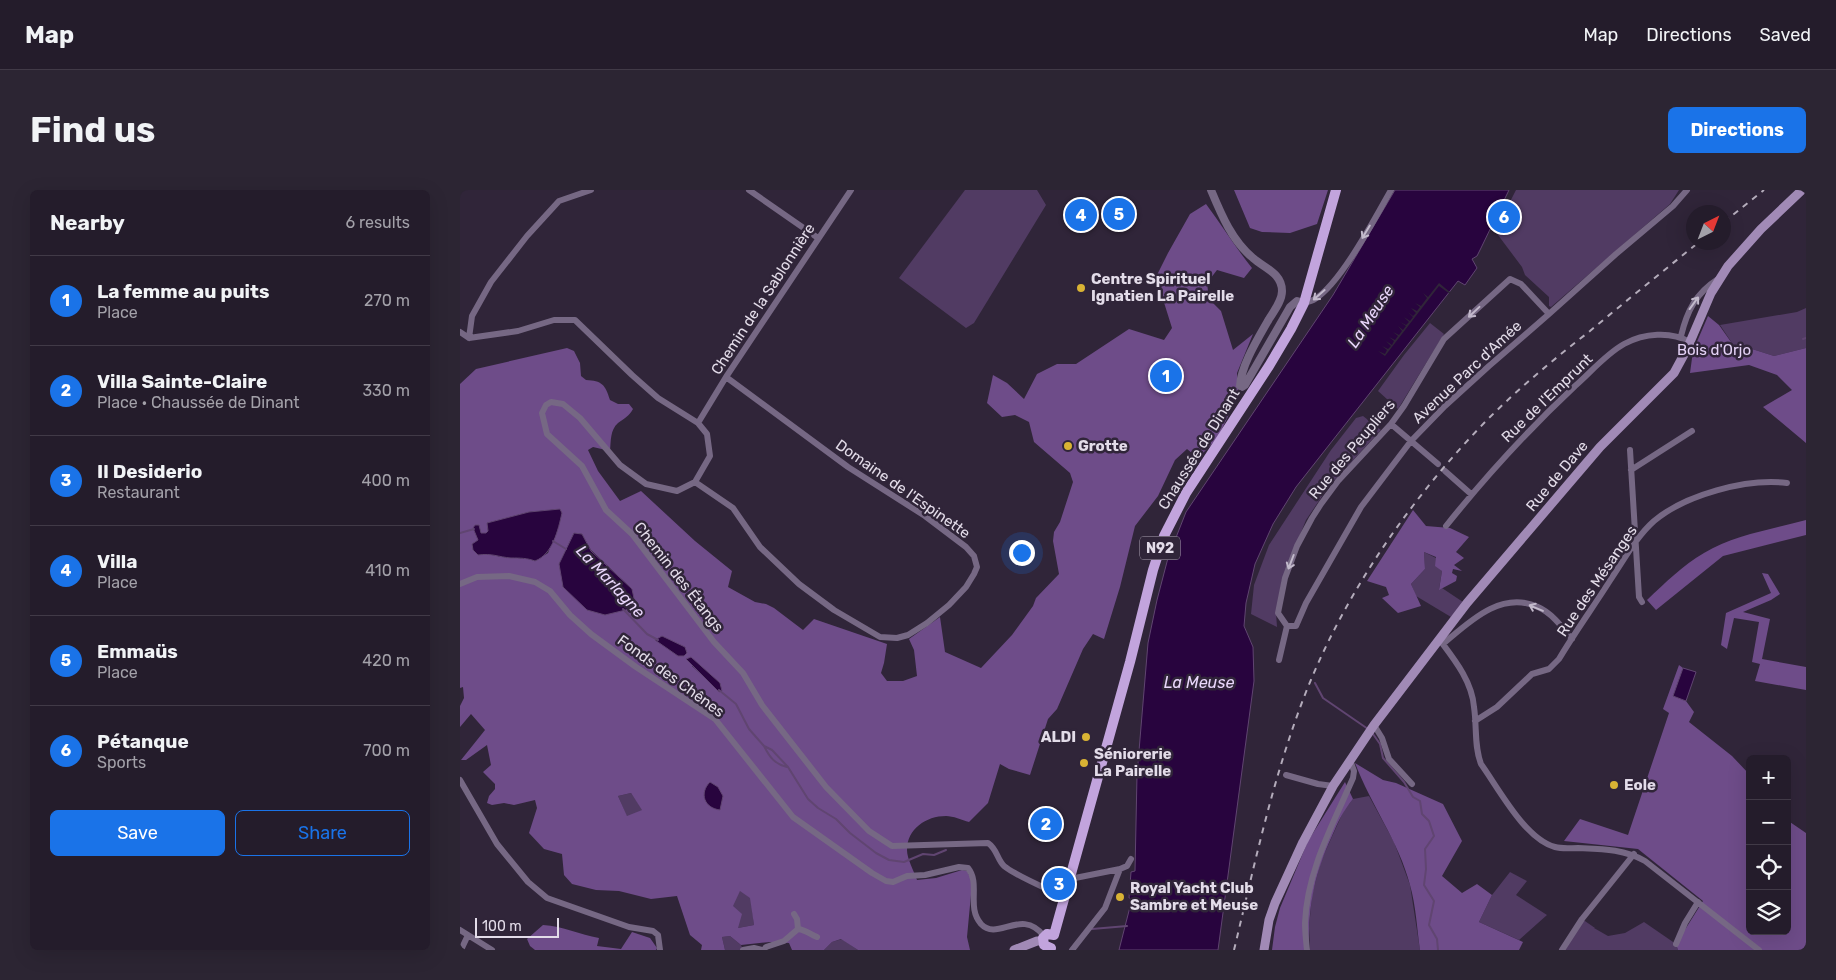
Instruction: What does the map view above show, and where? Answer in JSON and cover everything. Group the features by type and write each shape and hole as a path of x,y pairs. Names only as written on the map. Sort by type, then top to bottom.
{"main road":[{"name":"Chaussée de Dinant","path":"1048,942 1070,879 1130,662 1153,570 1164,536 1186,493 1269,366 1304,303 1336,190"},
{"name":"Rue de Dave","path":"1264,950 1269,920 1283,882 1333,786 1374,725 1600,447 1674,373 1720,278 1743,248 1802,190"},
{"path":"1014,950 1036,941 1048,942"}],"street":[{"path":"470,338 472,316 492,282 527,236 560,201 591,190"},
{"path":"749,190 818,238"},
{"name":"Chemin de la Sablonnière","path":"698,423 726,377 851,190"},
{"path":"1210,190 1229,229 1252,258 1274,272 1279,280 1282,291 1280,299 1241,374 1240,386 1242,387 1245,386 1290,307 1297,301 1304,303 1315,300 1332,283 1356,250 1391,190"},
{"name":"Avenue Parc d'Amée","path":"1287,626 1296,626 1306,603 1361,507 1411,441 1459,392 1673,206 1687,190"},
{"path":"1690,342 1681,336 1686,316 1690,308 1708,286 1720,278"},
{"name":"Rue des Peupliers","path":"1287,626 1278,613 1285,578 1297,546 1312,518 1338,481 1391,424 1444,340 1510,279 1521,284 1549,314"},
{"path":"460,332 470,338 518,330 554,320 575,320 658,398 698,423 707,434 710,456 695,482"},
{"name":"Rue de l'Emprunt","path":"1446,526 1501,459 1539,420 1601,362 1624,344 1642,337 1653,335 1681,336"},
{"name":"Domaine de l'Espinette","path":"695,482 733,508 760,547 799,584 834,610 880,637 897,638 927,623 966,588 977,567 974,556 966,546 925,516 848,467 726,377"},
{"name":"Chemin des Étangs","path":"695,482 677,491 646,484 620,465 580,418 563,404 551,402 546,405 542,413 547,434 582,466 606,510 632,534 714,642 743,673 762,705 826,787 869,831 892,846 988,843 1006,867 1064,897"},
{"path":"1391,424 1438,464"},
{"path":"1631,470 1692,430"},
{"path":"1630,450 1639,596 1642,602"},
{"path":"1445,471 1471,494"},
{"name":"Rue des Mésanges","path":"1475,721 1497,707 1532,674 1549,669 1559,659 1635,543 1654,521 1686,501 1714,491 1777,482 1787,483"},
{"name":"Fonds des Chênes","path":"460,584 477,577 509,576 536,582 550,591 570,615 591,634 636,667 715,719 793,817 815,834 886,881 892,882 907,876 925,875 959,867 968,868 974,880 973,908 981,924 986,928 1000,929 1022,923 1034,925 1048,942"},
{"path":"1572,639 1558,623 1539,607 1520,602 1494,606 1474,617 1441,641 1467,680 1474,706 1477,754 1482,764 1534,836 1555,847 1610,849 1634,854 1760,950"},
{"path":"1279,660 1287,626"},
{"path":"1374,725 1382,738 1389,759 1412,784"},
{"path":"1307,950 1305,923 1312,877 1316,862 1353,778 1354,772 1350,760"},
{"path":"1286,775 1333,786"},
{"path":"460,780 497,844 528,882 547,898 629,926 653,931 658,935 660,950"},
{"path":"1562,950 1582,919 1634,854"},
{"path":"1070,879 1120,869 1128,866 1131,859"},
{"path":"1072,950 1105,908 1120,869"},
{"path":"1676,944 1685,923 1698,902"},
{"path":"794,914 798,929"},
{"path":"743,950 754,948 763,950 766,947 784,941 798,929 818,936"},
{"path":"460,930 492,950"},
{"path":"461,950 468,935"}],"shaded area":[{"path":"965,190 1037,190 1046,205 974,323 966,328 899,278"},
{"path":"1516,190 1679,190 1670,204 1551,307 1549,306 1549,297 1525,275 1522,267 1495,231"},
{"path":"1806,308 1806,348 1774,356 1752,349 1736,349 1720,325 1797,312"},
{"path":"1430,323 1444,334 1398,409 1378,391"},
{"path":"1363,416 1381,430 1329,486 1306,520 1282,580 1276,613 1277,627 1251,614 1254,585 1269,545 1331,450 1356,418"},
{"path":"1424,552 1436,558 1442,571 1439,589 1442,588 1463,602 1451,617 1416,596 1411,584 1425,569"},
{"path":"631,793 643,810 627,817 618,796"},
{"path":"1369,796 1394,842 1410,885 1420,950 1310,950 1309,928 1312,895 1321,861 1344,810 1353,799"},
{"path":"1510,872 1527,881 1516,895 1547,915 1519,940 1479,922 1492,895"},
{"path":"740,890 751,898 754,925 738,928 732,906"},
{"path":"1582,919 1608,936 1625,933 1644,922 1676,944 1678,950 1562,950"},
{"path":"730,936 741,945 743,950 725,950 722,937"},
{"path":"842,939 858,950 824,950 832,942"}],"green space":[{"path":"1234,190 1328,190 1317,224 1290,233 1262,232 1250,228"},
{"path":"1206,204 1252,268 1244,278 1217,270 1207,283 1209,299 1221,311 1233,350 1253,334 1237,373 1239,394 1217,439 1198,458 1187,449 1175,460 1158,496 1135,526 1120,587 1104,639 1093,634 1083,649 1057,709 1048,719 1030,775 1009,769 1000,764 988,803 969,822 946,816 931,818 919,825 910,836 907,854 917,880 936,878 962,870 967,871 972,884 967,937 970,950 858,950 841,939 832,942 824,950 792,950 789,943 770,942 741,945 730,936 722,937 725,950 701,950 702,945 690,935 677,896 651,899 619,891 596,890 572,884 564,875 562,854 544,849 529,833 537,808 535,800 514,805 504,803 492,805 487,803 489,796 495,789 495,784 483,772 491,765 487,745 466,760 461,760 485,730 471,714 460,727 460,706 464,698 463,687 460,688 460,384 476,369 567,348 574,351 580,363 581,376 586,380 602,384 610,400 618,404 629,404 633,409 615,426 611,436 610,451 593,447 588,450 598,471 620,501 641,491 695,541 732,571 728,587 755,602 774,608 803,630 814,619 887,644 881,673 887,681 903,681 917,676 914,650 909,639 940,617 945,652 981,668 1012,635 1033,606 1036,598 1059,574 1053,541 1054,532 1060,522 1073,482 1070,473 1034,442 1029,422 1015,415 1002,417 987,403 993,375 1007,383 1024,399 1037,374 1057,364 1076,364 1129,329 1164,340 1172,328 1156,277 1190,214","holes":["560,509 560,522 548,553 535,561 478,555 472,545 478,540 479,529 481,533 486,533 488,531 487,523 529,512","574,533 582,534 591,550 632,589 559,564","699,665 720,683 719,691 692,666","631,793 642,810 627,816 618,796","740,891 750,898 754,925 738,928 742,914 733,906"]},
{"name":"Bois d'Orjo","path":"1708,316 1719,325 1736,349 1752,349 1774,356 1806,348 1806,443 1763,407 1792,390 1777,375 1749,365 1690,373 1693,351"},
{"path":"1413,510 1426,526 1450,528 1469,537 1456,552 1464,558 1454,565 1462,571 1453,569 1452,573 1457,576 1456,581 1439,590 1442,571 1435,566 1436,557 1424,552 1425,569 1411,584 1421,606 1398,613 1382,598 1389,595 1386,587 1367,581"},
{"path":"1806,520 1806,535 1723,556 1656,610 1647,600 1674,575 1704,553 1754,533"},
{"path":"1762,573 1768,574 1780,594 1743,612 1770,619 1762,659 1806,667 1806,690 1755,681 1760,664 1752,662 1759,622 1734,618 1727,649 1721,645 1726,613 1771,593"},
{"path":"1679,665 1683,668 1673,696 1686,701 1694,712 1689,722 1732,756 1746,771 1746,935 1791,935 1791,823 1806,833 1806,950 1678,950 1676,944 1703,901 1638,849 1564,841 1580,819 1628,835 1669,713 1663,709"},
{"path":"1355,763 1383,780 1396,783 1443,804 1462,841 1442,876 1462,893 1477,884 1492,895 1479,922 1523,942 1519,950 1420,950 1414,901 1405,869"},
{"path":"1345,782 1353,799 1336,826 1321,864 1311,905 1309,950 1272,950 1280,908 1308,841"},
{"path":"543,925 599,938 597,946 621,949 632,932 650,938 657,948 656,950 535,950 530,946 527,939"}],"water":[{"name":"La Meuse","path":"1395,190 1509,190 1477,256 1472,259 1477,268 1465,285 1458,281 1296,487 1273,524 1255,564 1246,603 1244,626 1253,647 1254,681 1218,950 1119,950 1132,899 1129,898 1131,872 1135,871 1137,775 1148,643 1168,558 1186,512 1333,295"},
{"path":"560,509 562,513 554,541 546,553 535,561 478,555 473,550 472,544 478,540 473,528 475,525 479,525 481,533 486,533 488,531 487,523 529,512"},
{"path":"574,533 582,534 591,551 632,589 635,603 630,609 605,615 587,610 563,587 559,564"},
{"path":"662,636 685,647 687,653 684,656 678,656 655,640"},
{"path":"691,657 720,683 722,691 719,692 686,659"},
{"path":"1683,668 1696,672 1686,701 1673,696"},
{"path":"710,782 718,787 723,796 720,810 710,806 705,799 705,791"}],"pier":[{"path":"1439,283 1451,293 1439,286 1385,356 1378,351 1385,354 1387,350 1382,346 1388,349 1391,346 1386,341 1392,345 1394,341 1389,337 1395,340 1398,336 1393,332 1399,335 1402,331 1398,326 1403,330 1406,326 1400,322 1406,325 1409,322 1404,317 1410,321 1413,317 1408,312 1413,316 1416,313 1411,308 1417,311 1420,307 1415,303 1421,306 1427,298 1423,293 1428,297"}],"waterway":[{"name":"La Marlagne","path":"460,533 474,529"},
{"name":"La Marlagne","path":"553,541 566,549"},
{"name":"La Marlagne","path":"623,609 647,634 658,640"},
{"path":"1315,683 1323,698 1368,729"},
{"name":"La Marlagne","path":"719,690 736,704 749,729 764,746 772,750 788,767 808,799 818,808 836,819 850,833 876,853 889,860 904,862 923,854 934,855 946,850"},
{"path":"1373,734 1380,744 1383,758 1404,782 1413,797 1420,801 1422,814 1429,821 1434,836 1425,849 1426,869 1424,885 1434,901 1429,925 1437,939 1438,950"},
{"name":"La Marlagne","path":"764,746 773,760 787,767"},
{"name":"La Marlagne","path":"1092,929 1127,926"}],"railway":[{"path":"1731,216 1764,190"},
{"path":"1234,950 1257,852 1294,724 1322,655 1340,618 1383,547 1432,481 1499,408 1550,363 1689,250"}],"place":[{"name":"Emmaüs","path":"1119,214"},
{"name":"Villa","path":"1081,215"},
{"name":"Pétanque","path":"1504,217"},
{"name":"Centre Spirituel Ignatien La Pairelle","path":"1081,288"},
{"name":"La femme au puits","path":"1166,376"},
{"name":"Grotte","path":"1068,446"},
{"name":"ALDI","path":"1086,737"},
{"name":"Séniorerie La Pairelle","path":"1084,763"},
{"name":"Eole","path":"1614,785"},
{"name":"Villa Sainte-Claire","path":"1046,824"},
{"name":"Il Desiderio","path":"1059,884"},
{"name":"Royal Yacht Club Sambre et Meuse","path":"1120,897"}]}
